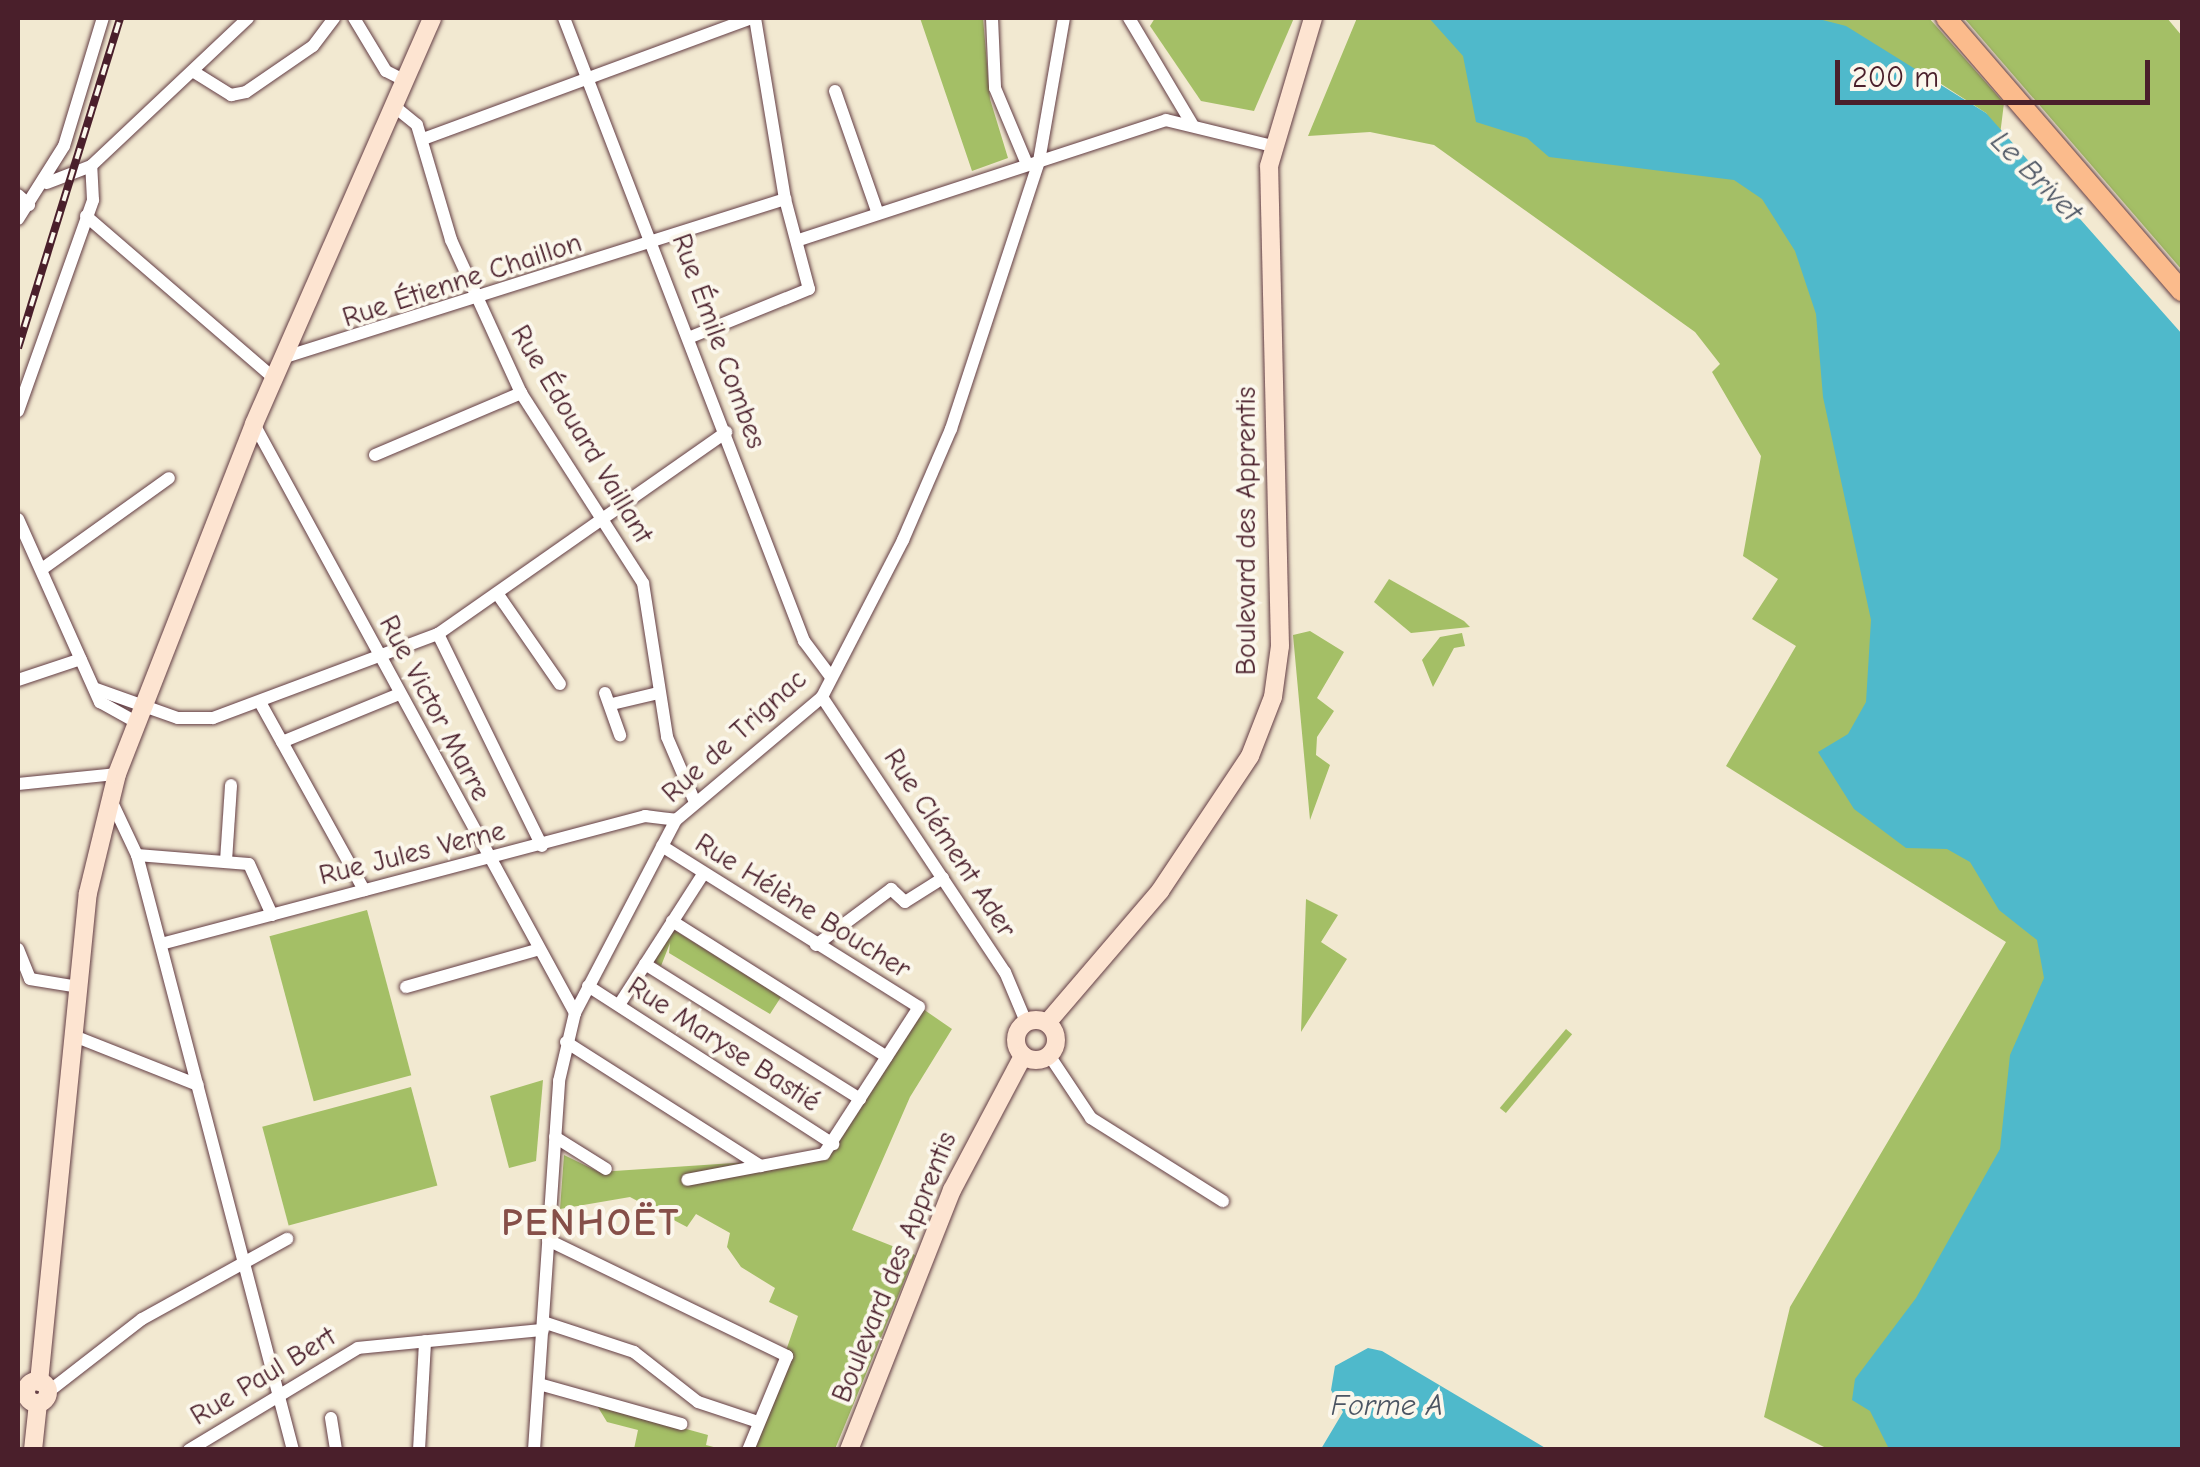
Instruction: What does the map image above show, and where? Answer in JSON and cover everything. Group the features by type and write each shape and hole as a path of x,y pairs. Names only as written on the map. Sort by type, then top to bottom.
{"main road":[{"path":"33,1450 42,1392 79,987 110,798 136,713 254,424 432,18"},
{"name":"Boulevard des Apprentis","path":"1048,1023 1160,891 1250,756 1273,697 1280,646 1273,146 1313,18"},
{"path":"1946,18 2182,291"},
{"path":"1026,1022 1048,1023 1056,1039 1049,1055 1023,1056 1016,1038 1026,1022"},
{"name":"Boulevard des Apprentis","path":"850,1450 952,1190 1023,1056"}],"street":[{"path":"18,220 47,183 103,18"},
{"path":"47,183 91,166 248,18"},
{"path":"194,72 232,95 246,92 313,46 334,18"},
{"path":"354,18 386,71 406,81"},
{"name":"Rue Émile Combes","path":"564,18 657,244 804,641 832,677"},
{"path":"423,139 753,18 784,199 800,240 809,289 691,337"},
{"path":"992,18 995,88 1033,162"},
{"name":"Rue de Trignac","path":"534,1450 555,1137 566,1042 575,1013 676,820 694,800 822,697 832,677 950,429 1033,162 1064,18"},
{"path":"1129,18 1192,124"},
{"path":"835,91 878,214"},
{"name":"Rue Édouard Vaillant","path":"395,106 423,139 476,303 521,394 643,583 658,693 694,800"},
{"path":"800,240 1166,120 1273,146"},
{"path":"18,411 98,184 91,166"},
{"path":"18,195 30,205"},
{"name":"Rue Étienne Chaillon","path":"282,358 476,303 784,199"},
{"path":"86,216 274,378"},
{"path":"375,455 521,394"},
{"name":"Rue Victor Marre","path":"254,424 537,950 575,1013"},
{"path":"18,518 100,702 136,713 213,718 261,704 438,634 606,523 726,432"},
{"path":"42,569 169,478"},
{"path":"499,596 560,684"},
{"path":"438,634 542,846"},
{"path":"18,680 81,659"},
{"path":"620,735 608,698 658,693"},
{"path":"282,742 399,694"},
{"name":"Rue Clément Ader","path":"822,697 943,878 1026,1022"},
{"path":"261,704 364,890"},
{"path":"18,784 117,774"},
{"path":"226,861 231,785"},
{"path":"110,798 128,827 137,854 293,1450"},
{"name":"Rue Jules Verne","path":"161,944 490,861 645,816 676,820"},
{"path":"104,824 128,827"},
{"name":"Rue Hélène Boucher","path":"662,846 919,1007 887,1057"},
{"path":"137,854 249,864 272,915"},
{"path":"618,1005 703,874"},
{"path":"816,945 891,889 905,902 943,878"},
{"path":"672,922 887,1057 824,1154 687,1180"},
{"path":"18,949 30,979 79,987"},
{"path":"406,987 537,950"},
{"path":"645,964 860,1099"},
{"name":"Rue Maryse Bastié","path":"588,986 834,1144"},
{"path":"74,1036 198,1084"},
{"path":"566,1042 761,1166"},
{"path":"1049,1055 1091,1118 1224,1201"},
{"path":"555,1137 606,1169"},
{"path":"42,1392 142,1319 287,1239"},
{"path":"548,1240 786,1356 748,1450"},
{"path":"543,1326 634,1352 698,1402 758,1422"},
{"name":"Rue Paul Bert","path":"189,1450 358,1348 543,1326"},
{"path":"419,1450 424,1341"},
{"path":"539,1384 681,1424"},
{"path":"330,1418 336,1450"}],"green space":[{"path":"920,18 983,18 990,99 1008,158 972,171"},
{"path":"1155,18 1294,18 1254,111 1201,101 1150,26"},
{"path":"1357,18 1497,18 1915,138 2182,1449 1828,1449 1764,1417 1790,1307 2006,942 1726,766 1796,646 1752,619 1778,579 1743,556 1761,456 1712,372 1720,364 1695,332 1434,145 1370,132 1308,136"},
{"path":"1815,18 1929,18 2004,103 2000,135 1986,113 1932,78"},
{"path":"1964,18 2167,18 2182,36 2182,270"},
{"path":"1389,579 1470,627 1411,633 1374,602"},
{"path":"1310,631 1344,652 1317,698 1334,711 1317,737 1316,755 1330,765 1310,820 1293,635"},
{"path":"1462,633 1465,646 1454,648 1433,687 1422,660 1440,637"},
{"path":"1306,899 1338,915 1321,942 1347,959 1301,1032"},
{"path":"367,910 411,1075 314,1101 269,936"},
{"path":"674,930 781,997 770,1014 669,953 670,943 661,966 653,961"},
{"path":"923,1009 952,1029 910,1097 852,1230 915,1255 835,1449 752,1449 798,1316 769,1302 775,1288 741,1267 727,1247 730,1233 696,1214 687,1227 630,1197 560,1209 564,1155 599,1172 825,1157"},
{"path":"1566,1029 1572,1034 1506,1113 1500,1108"},
{"path":"543,1080 536,1161 509,1168 490,1096"},
{"path":"411,1087 437,1186 289,1225 262,1127"},
{"path":"596,1404 708,1435 706,1445 721,1449 634,1449 638,1430 607,1422"}],"water":[{"name":"Le Brivet","path":"1429,18 1815,18 1846,26 1986,113 2182,334 2182,1449 1889,1449 1870,1411 1852,1400 1855,1379 1916,1298 2000,1149 2010,1055 2044,978 2037,940 1999,910 1970,862 1947,849 1906,848 1854,809 1818,752 1848,734 1866,702 1871,620 1823,397 1816,314 1795,251 1762,199 1734,180 1549,157 1527,138 1476,122 1463,56"},
{"name":"Forme A","path":"1368,1348 1382,1351 1547,1449 1321,1449 1343,1412 1331,1390 1335,1366"}],"railway":[{"path":"18,348 120,18"}],"district":[{"name":"PENHOËT","path":"591,1224"}]}
